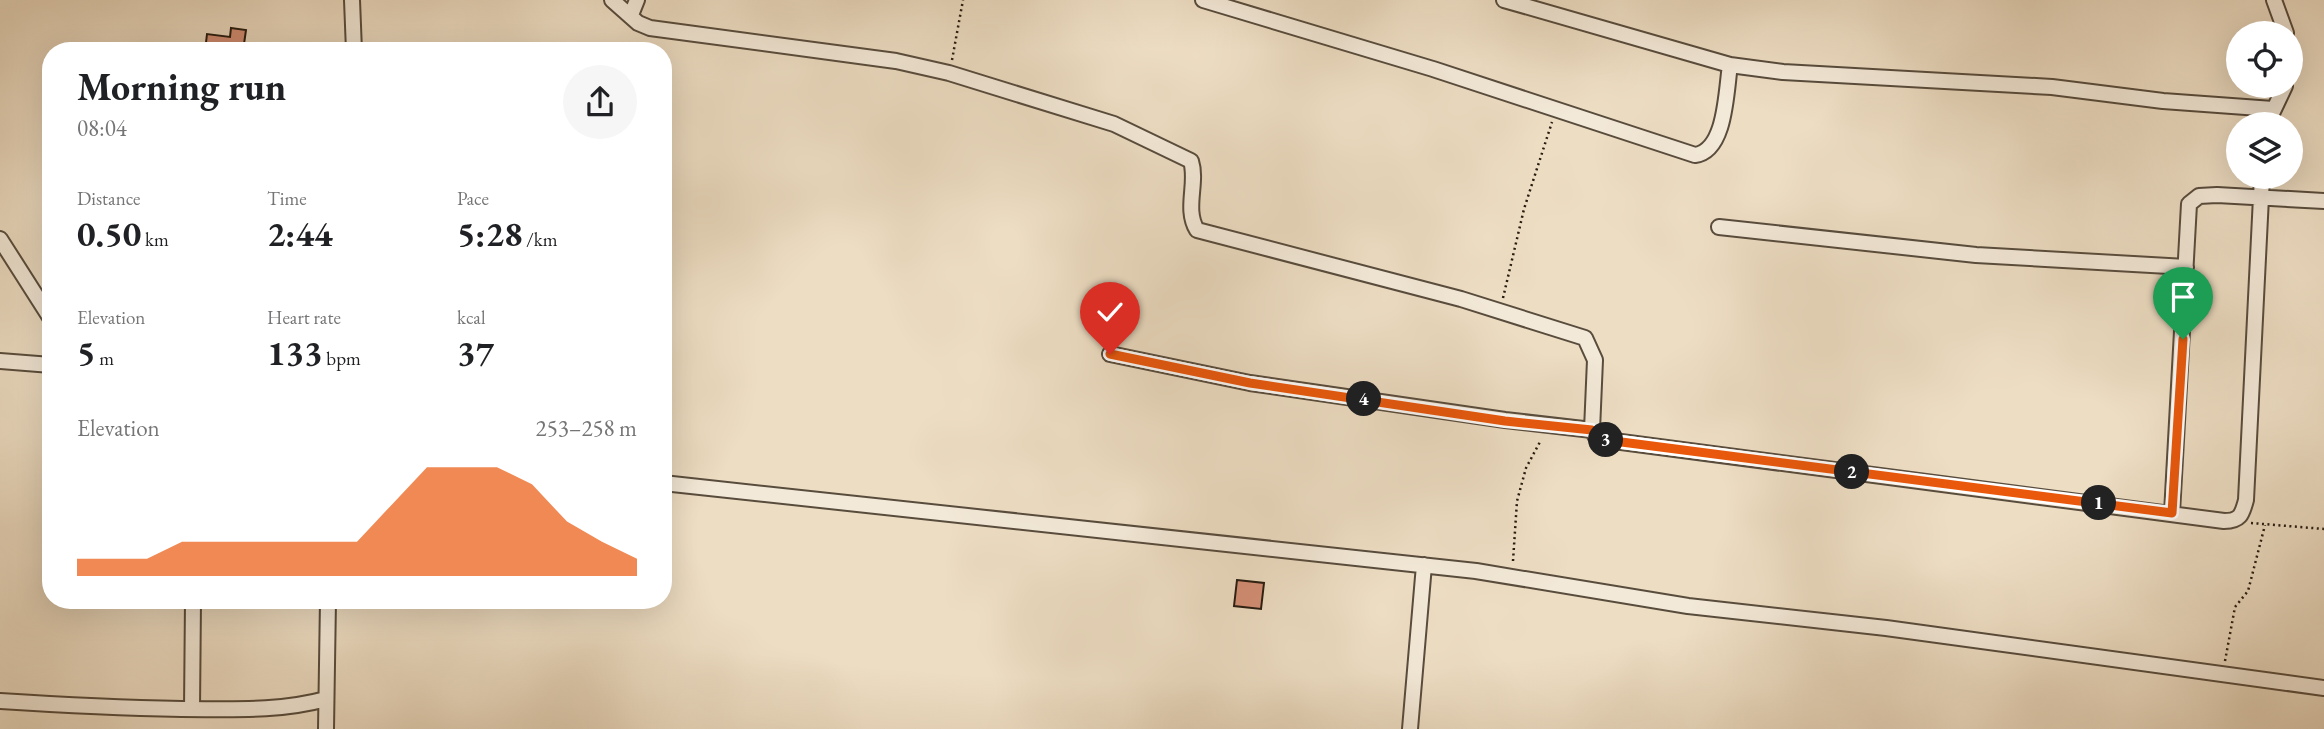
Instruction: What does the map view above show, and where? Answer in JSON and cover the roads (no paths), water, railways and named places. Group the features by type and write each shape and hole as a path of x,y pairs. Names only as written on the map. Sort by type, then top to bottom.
{"street":[{"path":"352,0 354,42"},
{"path":"612,0 650,28 896,61 949,73 1114,124 1182,155 1193,166 1192,213 1197,230 1498,310 1585,338 1595,360 1592,430 1596,437 2234,521 2242,515 2245,500 2261,189"},
{"path":"631,15 637,0"},
{"path":"1203,0 1558,109 1680,151 1704,154 1718,138 1730,65"},
{"path":"1504,0 1730,65 1783,72 2052,87 2164,101 2273,108"},
{"path":"2274,0 2282,21"},
{"path":"2272,112 2278,98"},
{"path":"2172,513 2188,209 2192,200 2217,195 2260,200 2324,201"},
{"path":"1719,227 1976,255 2186,267"},
{"path":"0,239 42,305"},
{"path":"1110,354 1250,383 1592,430"},
{"path":"0,361 42,364"},
{"path":"672,483 1424,565 1688,606 1886,628 2324,688"},
{"path":"1410,729 1424,565"},
{"path":"192,709 193,609"},
{"path":"326,729 328,609"},
{"path":"0,701 89,707 192,709 279,708 326,699"}]}
